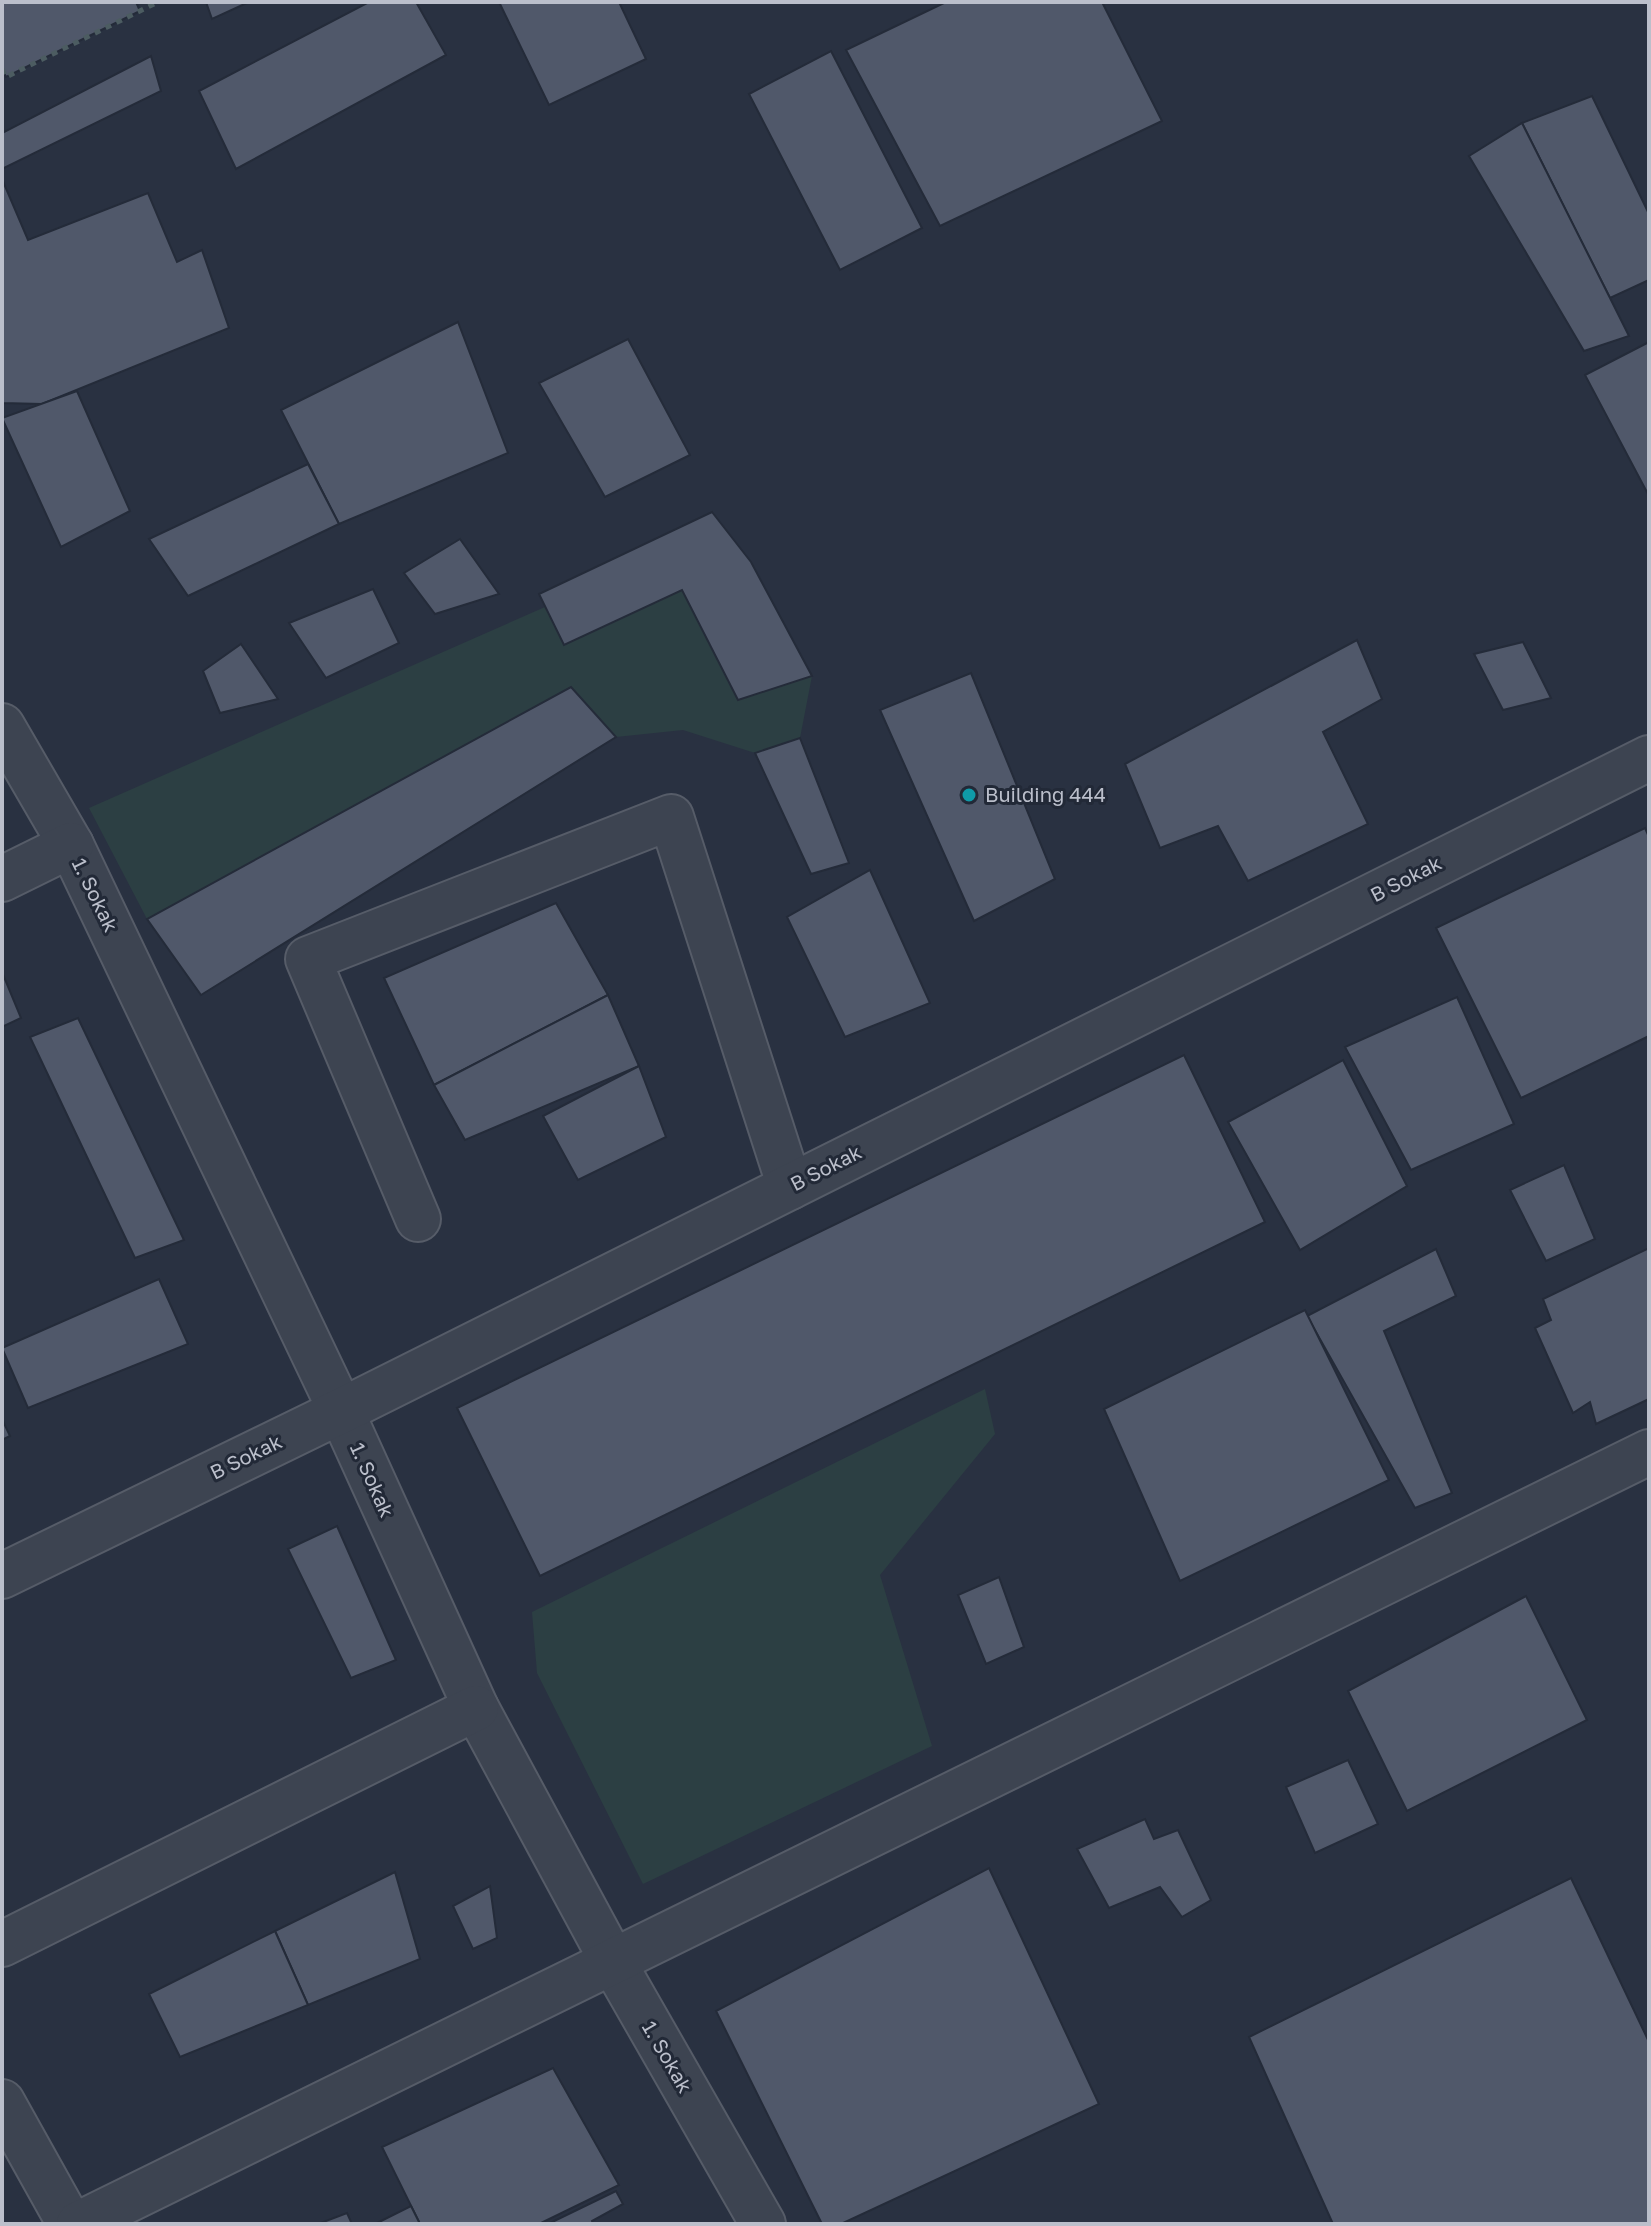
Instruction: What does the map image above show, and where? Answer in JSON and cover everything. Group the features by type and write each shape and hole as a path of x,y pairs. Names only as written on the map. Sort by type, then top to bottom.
{"lane":[{"name":"1. Sokak","path":"2,726 71,845 341,1411 476,1708 613,1962 763,2224"},
{"name":"B Sokak","path":"2,1576 341,1411 1649,758"},
{"path":"418,1219 308,959 671,817 790,1187"},
{"path":"2,879 71,845"},
{"path":"79,2224 1649,1452"},
{"path":"2,1944 476,1708"},
{"path":"2,2102 70,2224"}],"path":[{"path":"2,69 6,77 158,2"}],"green space":[{"path":"682,590 738,700 812,676 800,738 755,753 683,730 616,737 570,687 147,919 89,808 545,607 564,645"},
{"path":"985,1389 995,1434 880,1575 932,1746 643,1884 537,1673 532,1612"}],"building":[{"path":"2,2 136,2 140,11 6,77 2,69"},
{"path":"206,2 249,2 212,19"},
{"path":"369,2 416,2 446,55 236,169 199,91"},
{"path":"499,2 619,2 646,59 549,105"},
{"path":"946,2 1102,2 1162,121 940,226 846,50"},
{"path":"831,51 922,228 840,270 749,94"},
{"path":"151,56 161,91 2,169 2,133"},
{"path":"1592,96 1649,214 1649,280 1610,298 1522,123"},
{"path":"1522,123 1629,336 1584,351 1469,156"},
{"path":"2,179 28,240 148,193 177,262 202,250 229,328 42,404 2,403"},
{"path":"458,322 508,453 339,524 281,410"},
{"path":"628,339 690,455 605,497 539,383"},
{"path":"1649,342 1649,496 1585,375"},
{"path":"77,391 130,511 61,547 2,418"},
{"path":"308,464 339,524 188,596 149,539"},
{"path":"712,512 751,562 812,676 738,700 682,590 564,645 539,594"},
{"path":"460,539 499,594 435,614 404,573"},
{"path":"373,589 399,643 326,678 289,623"},
{"path":"1357,640 1382,699 1323,732 1368,824 1248,881 1218,826 1160,848 1125,764"},
{"path":"1523,642 1551,698 1503,710 1474,654"},
{"path":"241,644 278,699 220,713 203,671"},
{"name":"Building 444","path":"971,673 1055,879 974,921 880,710"},
{"path":"571,687 616,737 201,995 147,919"},
{"path":"800,738 849,863 811,874 755,753"},
{"path":"1645,828 1649,837 1649,1036 1521,1098 1436,928"},
{"path":"870,870 930,1003 845,1037 787,917"},
{"path":"556,903 608,995 434,1085 384,978"},
{"path":"2,972 21,1018 2,1027"},
{"path":"608,995 639,1066 465,1140 434,1085"},
{"path":"1457,997 1514,1124 1411,1170 1345,1047"},
{"path":"78,1018 184,1240 135,1258 30,1037"},
{"path":"1184,1055 1265,1222 540,1576 457,1408"},
{"path":"1343,1060 1407,1186 1300,1250 1228,1122"},
{"path":"639,1066 666,1137 578,1180 543,1116"},
{"path":"1564,1165 1595,1239 1546,1261 1510,1190"},
{"path":"1649,1248 1649,1399 1596,1424 1590,1402 1573,1413 1535,1328 1551,1320 1543,1299"},
{"path":"1436,1249 1456,1296 1384,1331 1452,1493 1415,1508 1307,1316"},
{"path":"159,1279 188,1344 28,1408 2,1348"},
{"path":"1305,1310 1389,1480 1180,1581 1104,1409"},
{"path":"2,1419 10,1436 2,1440"},
{"path":"337,1526 396,1660 351,1678 288,1549"},
{"path":"999,1577 1024,1647 986,1664 958,1595"},
{"path":"1526,1596 1587,1720 1407,1811 1348,1691"},
{"path":"1348,1760 1378,1824 1315,1853 1286,1787"},
{"path":"1145,1819 1154,1839 1178,1830 1211,1900 1182,1917 1160,1887 1109,1908 1077,1849"},
{"path":"989,1868 1099,2104 841,2224 822,2224 716,2011"},
{"path":"395,1872 420,1959 308,2005 275,1931"},
{"path":"1571,1878 1649,2042 1649,2224 1333,2224 1249,2037"},
{"path":"490,1886 497,1938 473,1949 453,1906"},
{"path":"275,1931 308,2005 180,2057 149,1994"},
{"path":"553,2068 619,2185 539,2224 420,2224 382,2147"},
{"path":"616,2191 623,2204 592,2221 593,2224 548,2224"},
{"path":"411,2206 420,2224 375,2224"},
{"path":"347,2213 352,2224 318,2224"}],"place":[{"name":"Building 444","path":"969,795"}]}
